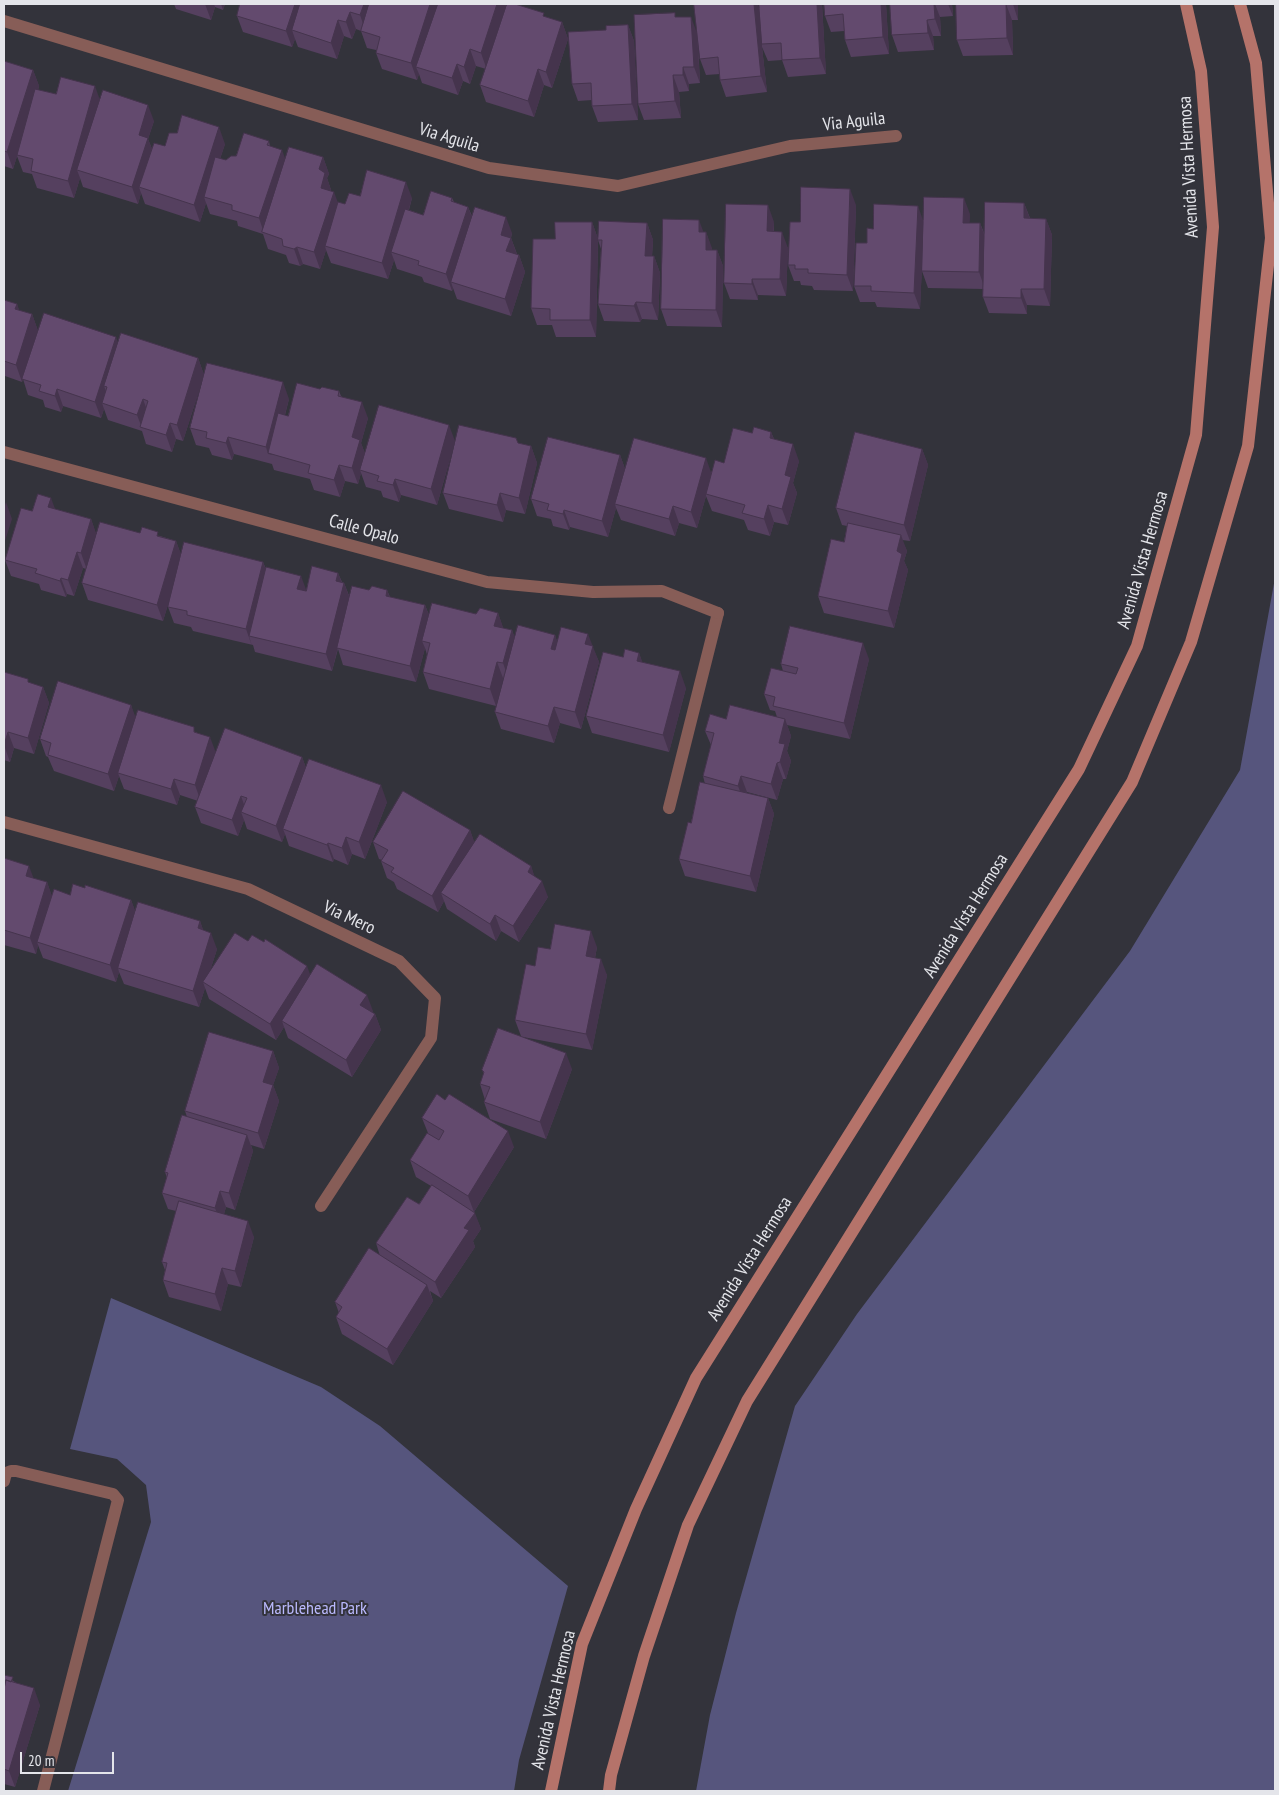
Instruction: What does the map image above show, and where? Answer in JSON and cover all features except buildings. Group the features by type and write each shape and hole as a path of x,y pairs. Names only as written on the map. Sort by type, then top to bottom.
{"main road":[{"name":"Avenida Vista Hermosa","path":"551,1791 582,1644 636,1509 696,1378 1079,769 1137,646 1196,435 1213,227 1201,71 1186,4"},
{"path":"609,1791 611,1775 644,1656 688,1525 748,1401 1132,782 1191,642 1248,446 1271,238 1256,63 1240,4"}],"street":[{"name":"Via Aguila","path":"4,21 488,168 618,186 790,146 896,136"},
{"name":"Calle Opalo","path":"4,452 487,582 594,592 662,591 718,613 669,808"},
{"name":"Via Mero","path":"4,822 248,890 399,961 435,998 431,1038 321,1206"},
{"path":"4,1480 6,1474 11,1470 113,1494 118,1500 43,1791"}],"green space":[{"path":"1275,578 1275,1791 696,1791 710,1715 736,1613 795,1406 857,1314 1130,951 1240,770"},
{"name":"Marblehead Park","path":"111,1298 321,1387 380,1426 568,1586 519,1760 514,1791 68,1791 151,1522 146,1485 117,1459 70,1449"}]}
